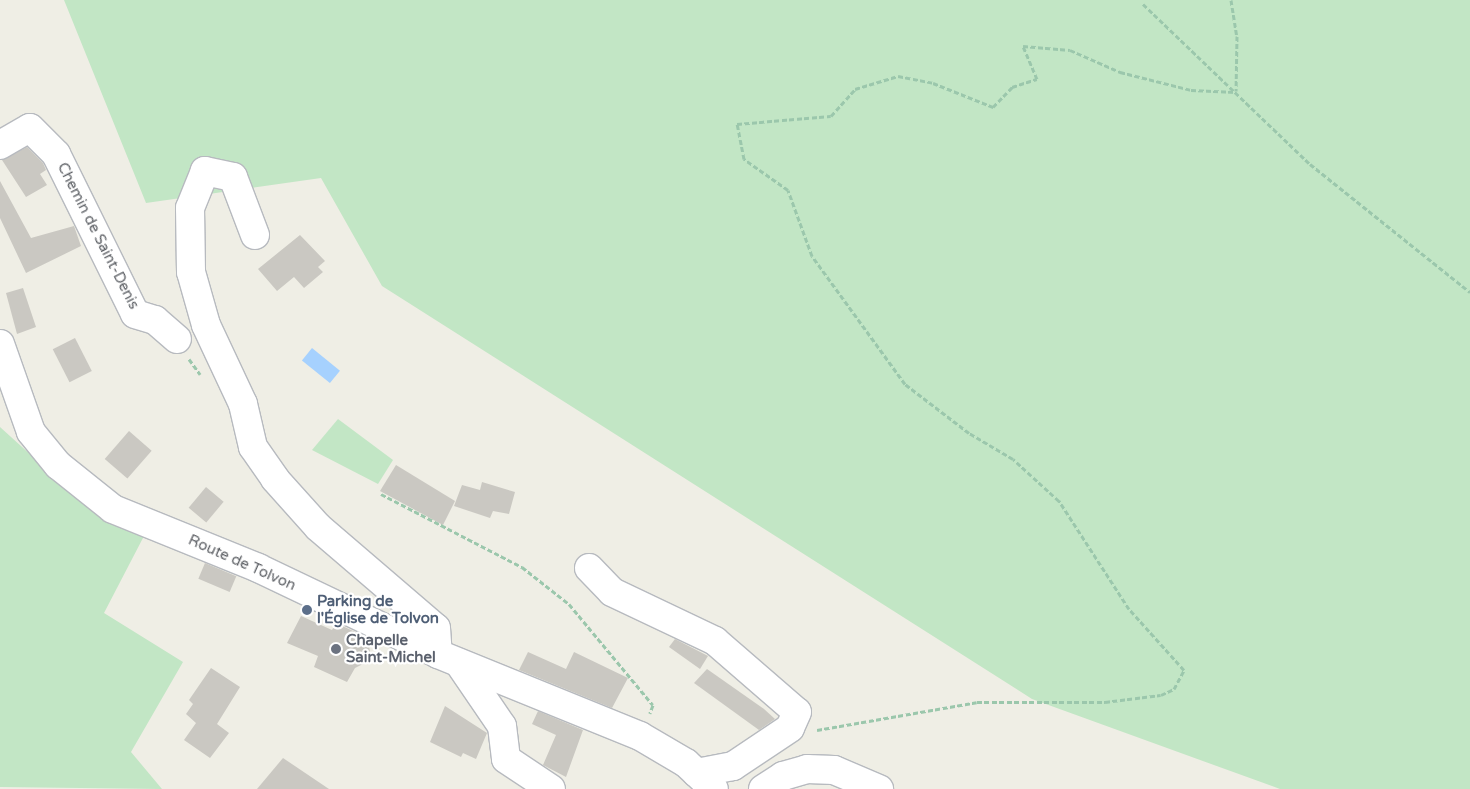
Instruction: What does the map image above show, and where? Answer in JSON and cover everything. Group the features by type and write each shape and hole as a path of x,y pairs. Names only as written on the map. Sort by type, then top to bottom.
{"street":[{"name":"Chemin de Saint-Denis","path":"0,145 30,128 56,154 135,314 155,320 177,339"},
{"path":"255,235 233,177 205,171 190,208 191,272 206,325 243,404 253,447 275,479 318,527 436,628 449,658 502,726 506,759 551,789"},
{"name":"Route de Tolvon","path":"0,344 31,432 58,465 114,509 258,568 449,658 640,736 705,781"},
{"path":"589,568 612,592 715,641 790,703 797,712 790,728 733,766 705,781"},
{"path":"763,789 783,776 807,769 834,770 879,789"}],"path":[{"path":"1231,0 1237,36 1236,92"},
{"path":"1143,4 1310,164 1470,292"},
{"path":"790,728 802,732 977,702 1105,702 1161,695 1174,689 1184,670 1129,608 1059,501 1013,459 969,433 905,384 812,256 788,190 744,159 737,124 831,116 856,89 898,76 933,82 993,107 1012,87 1037,79 1023,46 1070,50 1120,72 1191,90 1236,92"},
{"path":"381,494 522,567 569,604 654,705 640,736"}],"green space":[{"path":"64,0 1470,0 1470,789 1280,789 1032,699 382,286 321,178 146,203"},
{"path":"338,419 393,460 378,484 312,450"},
{"path":"0,427 75,495 144,536 104,613 183,662 131,752 162,789 0,787"}],"water":[{"path":"312,348 340,371 330,383 302,360"}],"building":[{"path":"27,147 43,163 46,170 40,174 47,185 26,197 2,160"},
{"path":"0,181 31,238 74,226 81,246 26,273 0,218"},
{"path":"300,235 325,261 318,267 323,272 304,288 294,277 277,291 258,269"},
{"path":"23,288 36,327 17,334 6,293"},
{"path":"75,338 92,371 70,382 53,349"},
{"path":"129,431 152,451 127,479 105,459"},
{"path":"396,465 455,501 443,525 380,491"},
{"path":"482,482 515,492 509,514 493,511 490,518 454,506 462,485 480,490"},
{"path":"206,487 224,502 206,522 189,508"},
{"path":"205,563 236,576 230,592 198,579"},
{"name":"Chapelle Saint-Michel","path":"301,616 332,630 336,623 368,638 371,660 355,668 347,682 314,667 318,656 287,643"},
{"path":"675,639 708,656 700,669 669,647"},
{"path":"528,652 566,669 574,652 628,678 612,708 519,670"},
{"path":"211,668 240,687 217,724 229,733 210,758 184,740 196,723 186,714 193,704 189,700"},
{"path":"707,669 764,709 775,719 759,730 694,683"},
{"path":"445,706 487,733 476,759 463,753 461,757 430,742"},
{"path":"538,711 583,730 566,777 543,765 556,735 532,724"},
{"path":"283,758 329,789 257,789"}],"place":[{"name":"Parking de l'Église de Tolvon","path":"307,610"},
{"name":"Chapelle Saint-Michel","path":"336,649"}]}
